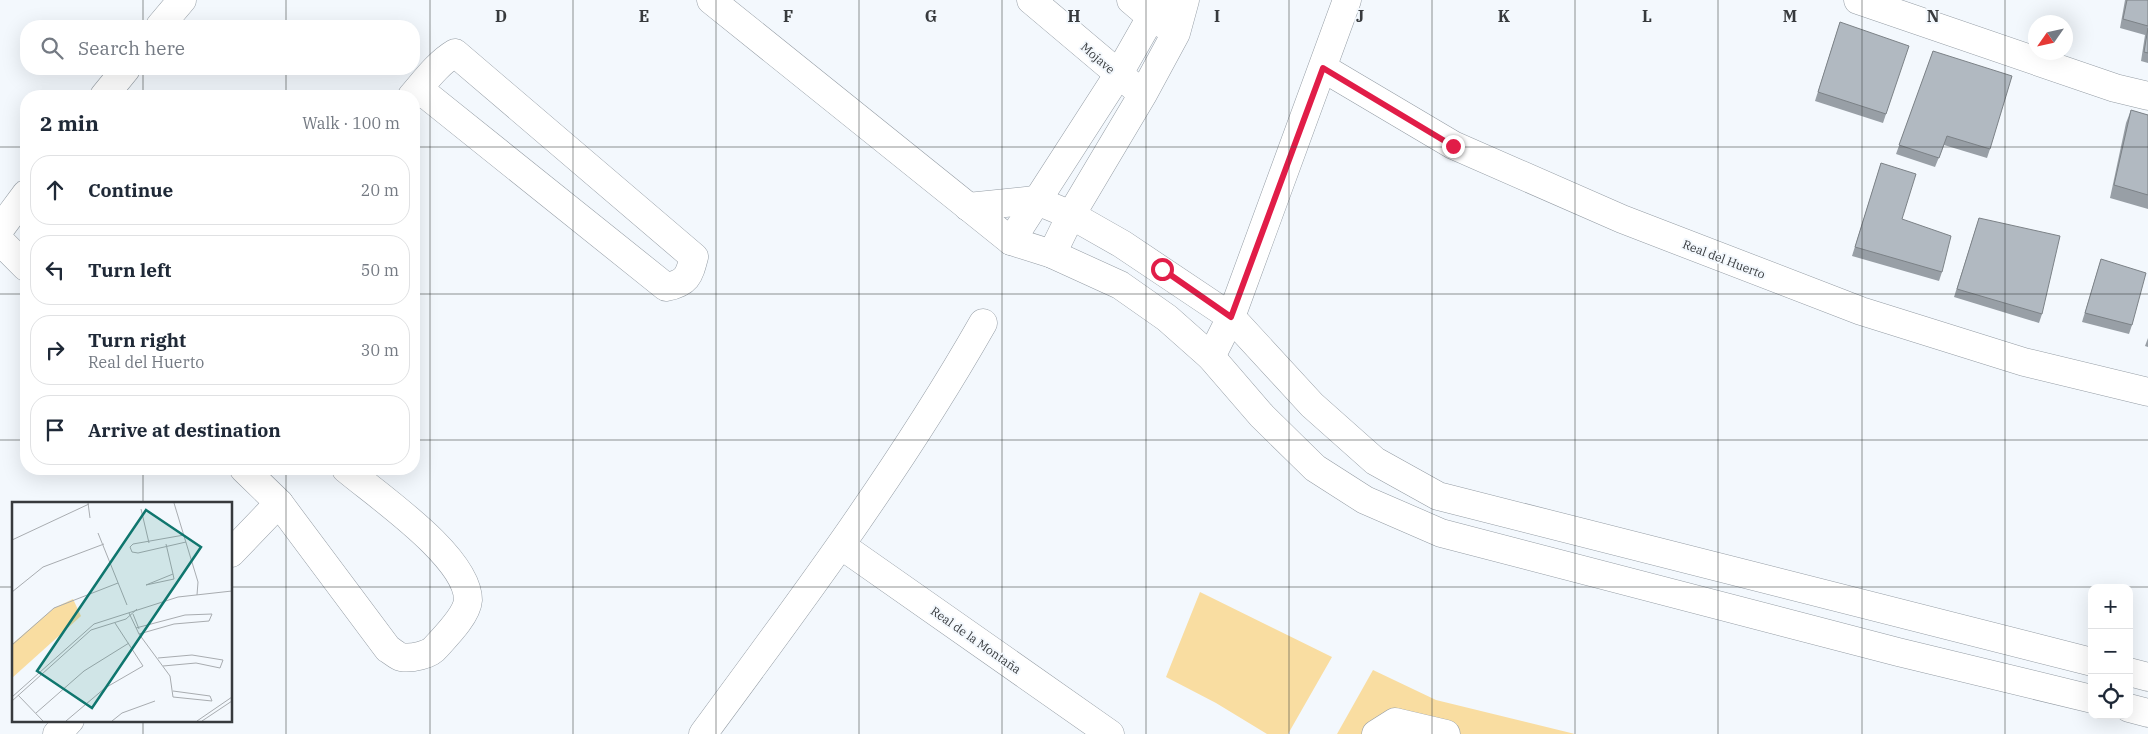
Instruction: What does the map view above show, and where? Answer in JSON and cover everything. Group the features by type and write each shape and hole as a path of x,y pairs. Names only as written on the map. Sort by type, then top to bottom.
{"street":[{"path":"165,20 182,0"},
{"path":"711,0 1011,241 1052,254 1120,285 1167,318 1211,357 1262,416 1315,468 1365,500 1441,533 1898,652 2088,698"},
{"name":"Mojave","path":"1030,0 1143,94"},
{"path":"1131,0 1158,9 1176,33"},
{"path":"1052,254 1071,215 1143,94 1176,33 1185,0"},
{"path":"1211,357 1231,317 1347,0"},
{"path":"1858,0 2115,88 2148,96"},
{"path":"1011,241 1035,200 1118,75 1158,9"},
{"path":"418,90 447,58 456,53 694,257 689,274 681,284 666,287 420,97"},
{"name":"Real del Huerto","path":"1323,68 1453,146 1622,220 1861,312 2024,362 2148,392"},
{"path":"109,90 121,75"},
{"path":"968,207 1035,200 1071,215 1162,269 1231,317 1312,405 1375,461 1438,496 2088,661"},
{"path":"0,229 20,202"},
{"path":"0,241 20,261"},
{"path":"703,734 842,546 952,379 983,323"},
{"path":"250,475 279,503 388,649 400,657 414,657 433,651 458,622 468,601 464,580 441,549 353,475"},
{"path":"232,551 279,503"},
{"name":"Real de la Montaña","path":"842,546 1110,734"},
{"path":"1898,652 1906,614"},
{"path":"2133,673 2148,677"},
{"path":"2133,709 2148,713"},
{"path":"57,734 68,722"},
{"path":"1376,734 1395,722 1446,734"}],"shaded area":[{"path":"1200,592 1332,657 1288,734 1267,734 1216,703 1166,677"},
{"path":"1373,670 1436,700 1575,734 1337,734"}],"building":[{"path":"2127,0 2148,0 2148,26 2123,19"},
{"path":"1840,22 1909,46 1886,114 1818,92"},
{"path":"2148,28 2148,53 2144,52"},
{"path":"1933,51 2012,76 1990,149 1947,136 1939,158 1899,145"},
{"path":"2131,110 2148,115 2148,195 2114,185"},
{"path":"1881,163 1916,174 1902,219 1951,236 1942,272 1855,247"},
{"path":"1979,218 2060,236 2042,314 1957,289"},
{"path":"2101,259 2146,273 2132,325 2085,313"}],"route":[{"path":"1162,269 1231,317 1323,68 1453,146"}]}
